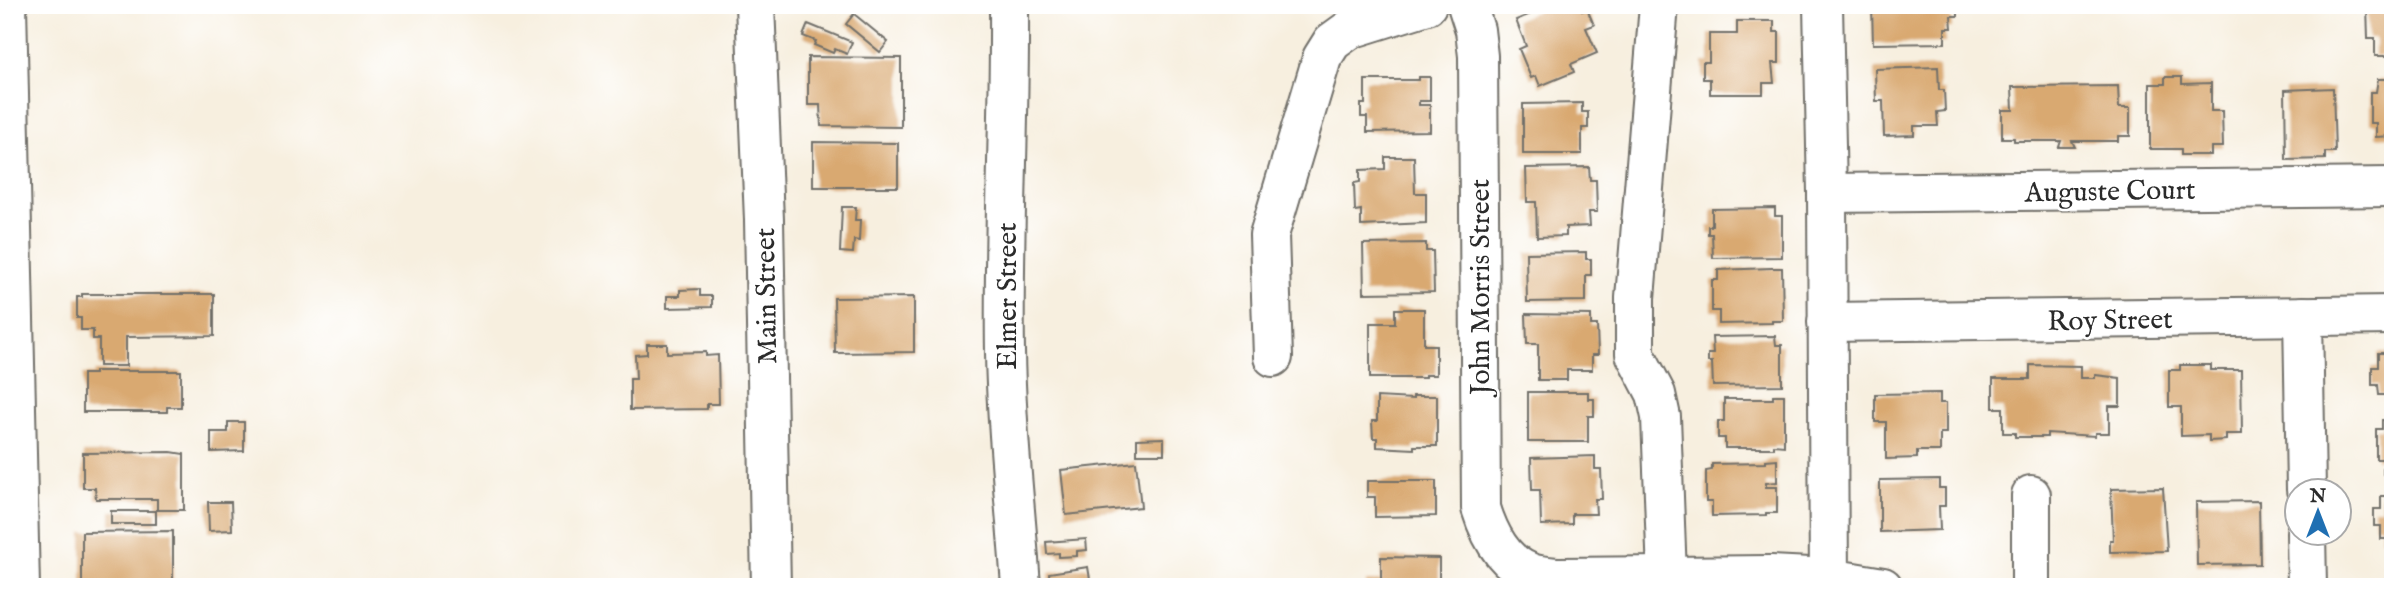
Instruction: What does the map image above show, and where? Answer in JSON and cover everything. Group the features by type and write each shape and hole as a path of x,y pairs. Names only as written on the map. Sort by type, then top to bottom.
{"street":[{"path":"7,5 20,587"},
{"name":"Main Street","path":"755,5 764,220 771,587"},
{"name":"Elmer Street","path":"1009,5 1010,109 1005,220 1005,355 1021,587"},
{"path":"1273,357 1269,235 1322,58 1332,42 1350,29 1427,5"},
{"name":"John Morris Street","path":"1467,5 1475,30 1478,55 1481,508 1486,526 1497,545 1512,562 1531,573 1559,577 1667,576"},
{"path":"1659,5 1635,298 1635,354 1656,394 1661,416 1667,576 1771,575 1883,587"},
{"path":"1823,5 1829,582"},
{"name":"Auguste Court","path":"1827,193 2393,187"},
{"name":"Roy Street","path":"1827,322 2393,315"},
{"path":"2303,316 2306,476"},
{"path":"2031,495 2031,587"},
{"path":"2306,546 2307,587"}],"building":[{"path":"1552,5 1579,5 1582,11 1587,9 1594,25 1586,28 1597,53 1571,64 1574,72 1540,86 1536,76 1531,78 1519,49 1526,46 1516,20"},
{"path":"1872,5 1958,5 1958,16 1951,16 1952,28 1945,28 1945,43 1873,44"},
{"path":"2393,5 2393,56 2375,56 2375,38 2368,38 2367,7"},
{"path":"854,14 888,42 880,52 846,24"},
{"path":"1737,21 1774,21 1774,32 1779,32 1779,63 1772,63 1774,83 1763,83 1763,94 1710,94 1710,79 1703,79 1703,62 1709,62 1709,34 1737,34"},
{"path":"808,24 852,42 847,54 835,49 833,53 814,45 816,41 803,36"},
{"path":"808,57 901,58 901,127 821,126 820,105 808,105"},
{"path":"1938,67 1939,90 1944,90 1945,111 1937,112 1938,126 1914,126 1914,135 1884,136 1883,101 1876,101 1875,69"},
{"path":"1419,77 1430,77 1430,101 1419,101 1419,105 1430,105 1430,131 1367,132 1367,117 1361,117 1361,104 1365,104 1365,80 1419,80"},
{"path":"2165,77 2182,77 2182,84 2211,83 2211,111 2222,111 2223,147 2211,147 2211,155 2181,155 2181,149 2150,149 2150,84 2165,84"},
{"path":"2378,79 2393,79 2393,136 2376,137 2376,123 2370,123 2370,92 2376,92"},
{"path":"2118,86 2119,108 2130,108 2130,136 2118,136 2118,141 2072,141 2075,147 2059,147 2061,141 2014,141 2014,138 2002,138 2002,110 2013,110 2012,87"},
{"path":"2333,88 2335,152 2325,152 2325,159 2286,160 2285,90"},
{"path":"1582,103 1582,112 1588,112 1588,128 1582,128 1582,154 1523,154 1523,104"},
{"path":"813,142 898,143 898,187 813,187"},
{"path":"1385,157 1414,157 1415,193 1426,193 1426,223 1361,226 1361,210 1355,211 1354,183 1360,182 1360,170 1385,169"},
{"path":"1589,167 1590,180 1596,180 1597,212 1589,212 1590,226 1566,227 1566,236 1537,237 1536,202 1527,202 1526,168"},
{"path":"842,207 856,207 855,220 860,220 859,241 854,240 853,253 840,252"},
{"path":"1775,208 1775,216 1782,216 1782,257 1713,258 1712,234 1708,234 1708,226 1712,226 1712,209"},
{"path":"1426,243 1426,251 1433,251 1434,292 1364,293 1363,244"},
{"path":"1586,252 1586,259 1591,259 1591,275 1586,275 1586,301 1527,302 1526,253"},
{"path":"1782,268 1783,321 1719,324 1719,311 1712,311 1712,280 1718,280 1718,270"},
{"path":"700,289 700,296 712,296 712,307 667,308 667,296 680,296 680,290"},
{"path":"82,294 214,294 214,336 126,337 126,366 99,366 99,339 93,339 93,330 81,330 81,318 77,318 77,297 82,297"},
{"path":"914,297 914,352 835,353 834,298"},
{"path":"1395,309 1424,309 1424,345 1436,345 1436,375 1425,375 1425,378 1370,378 1370,323 1395,323"},
{"path":"1526,314 1591,315 1591,325 1597,325 1598,355 1592,355 1592,370 1567,370 1567,380 1538,380 1538,344 1527,344"},
{"path":"1775,336 1776,345 1782,345 1782,385 1713,386 1712,362 1708,362 1708,354 1713,354 1712,337"},
{"path":"647,344 667,344 667,353 706,352 706,356 718,355 719,404 707,404 707,409 630,410 630,379 636,379 635,355 647,354"},
{"path":"2378,353 2393,353 2393,395 2379,395 2378,385 2372,385 2372,367 2378,367"},
{"path":"2030,365 2081,366 2081,378 2095,378 2095,375 2120,378 2120,406 2109,406 2109,433 2095,433 2095,436 2047,433 2047,437 2015,437 2015,433 2003,433 2003,408 1993,408 1993,379 2030,379"},
{"path":"2180,365 2211,365 2211,370 2241,370 2242,434 2226,434 2226,440 2209,441 2209,435 2181,436 2181,407 2169,407 2169,370 2180,370"},
{"path":"95,371 181,371 181,407 167,407 167,412 83,412 83,374 95,374"},
{"path":"1528,392 1588,392 1588,399 1594,399 1594,416 1588,416 1588,442 1528,442"},
{"path":"1940,393 1940,403 1946,403 1946,433 1940,433 1940,451 1917,451 1917,458 1886,459 1886,422 1875,422 1875,394"},
{"path":"1773,395 1784,395 1784,446 1725,448 1725,438 1718,438 1718,421 1724,421 1724,399 1773,399"},
{"path":"1413,396 1437,396 1437,446 1414,446 1414,449 1377,447 1377,438 1373,438 1372,421 1377,421 1377,397 1413,399"},
{"path":"2382,420 2393,420 2393,474 2383,474 2383,459 2376,459 2376,429 2382,429"},
{"path":"228,422 244,422 244,451 211,452 211,432 228,432"},
{"path":"1164,438 1164,454 1137,454 1137,439"},
{"path":"83,453 184,454 184,510 157,510 157,499 96,499 95,488 83,488"},
{"path":"1595,456 1595,469 1601,469 1602,499 1595,499 1596,514 1572,514 1572,524 1541,525 1540,490 1532,490 1531,458"},
{"path":"1777,459 1777,482 1766,483 1766,487 1777,487 1777,513 1712,516 1712,502 1706,502 1706,471 1712,470 1712,464 1766,463 1766,460"},
{"path":"1136,462 1141,507 1066,515 1061,470"},
{"path":"1939,479 1939,488 1945,488 1945,506 1939,506 1940,530 1880,532 1880,480"},
{"path":"1367,481 1436,481 1436,516 1375,517 1375,497 1367,497"},
{"path":"2163,488 2167,551 2110,552 2110,540 2113,540 2111,489"},
{"path":"2381,496 2393,496 2393,539 2381,539 2381,526 2374,526 2374,509 2381,509"},
{"path":"2259,501 2260,564 2197,565 2196,502"},
{"path":"208,502 231,502 232,530 209,531"},
{"path":"111,511 156,511 156,524 111,524"},
{"path":"173,531 173,585 82,585 82,532"},
{"path":"1086,539 1087,550 1077,551 1077,556 1059,557 1059,553 1047,554 1046,542"},
{"path":"1381,557 1439,558 1439,587 1366,587 1366,581 1381,581"},
{"path":"1088,567 1090,579 1050,584 1049,573"}]}
